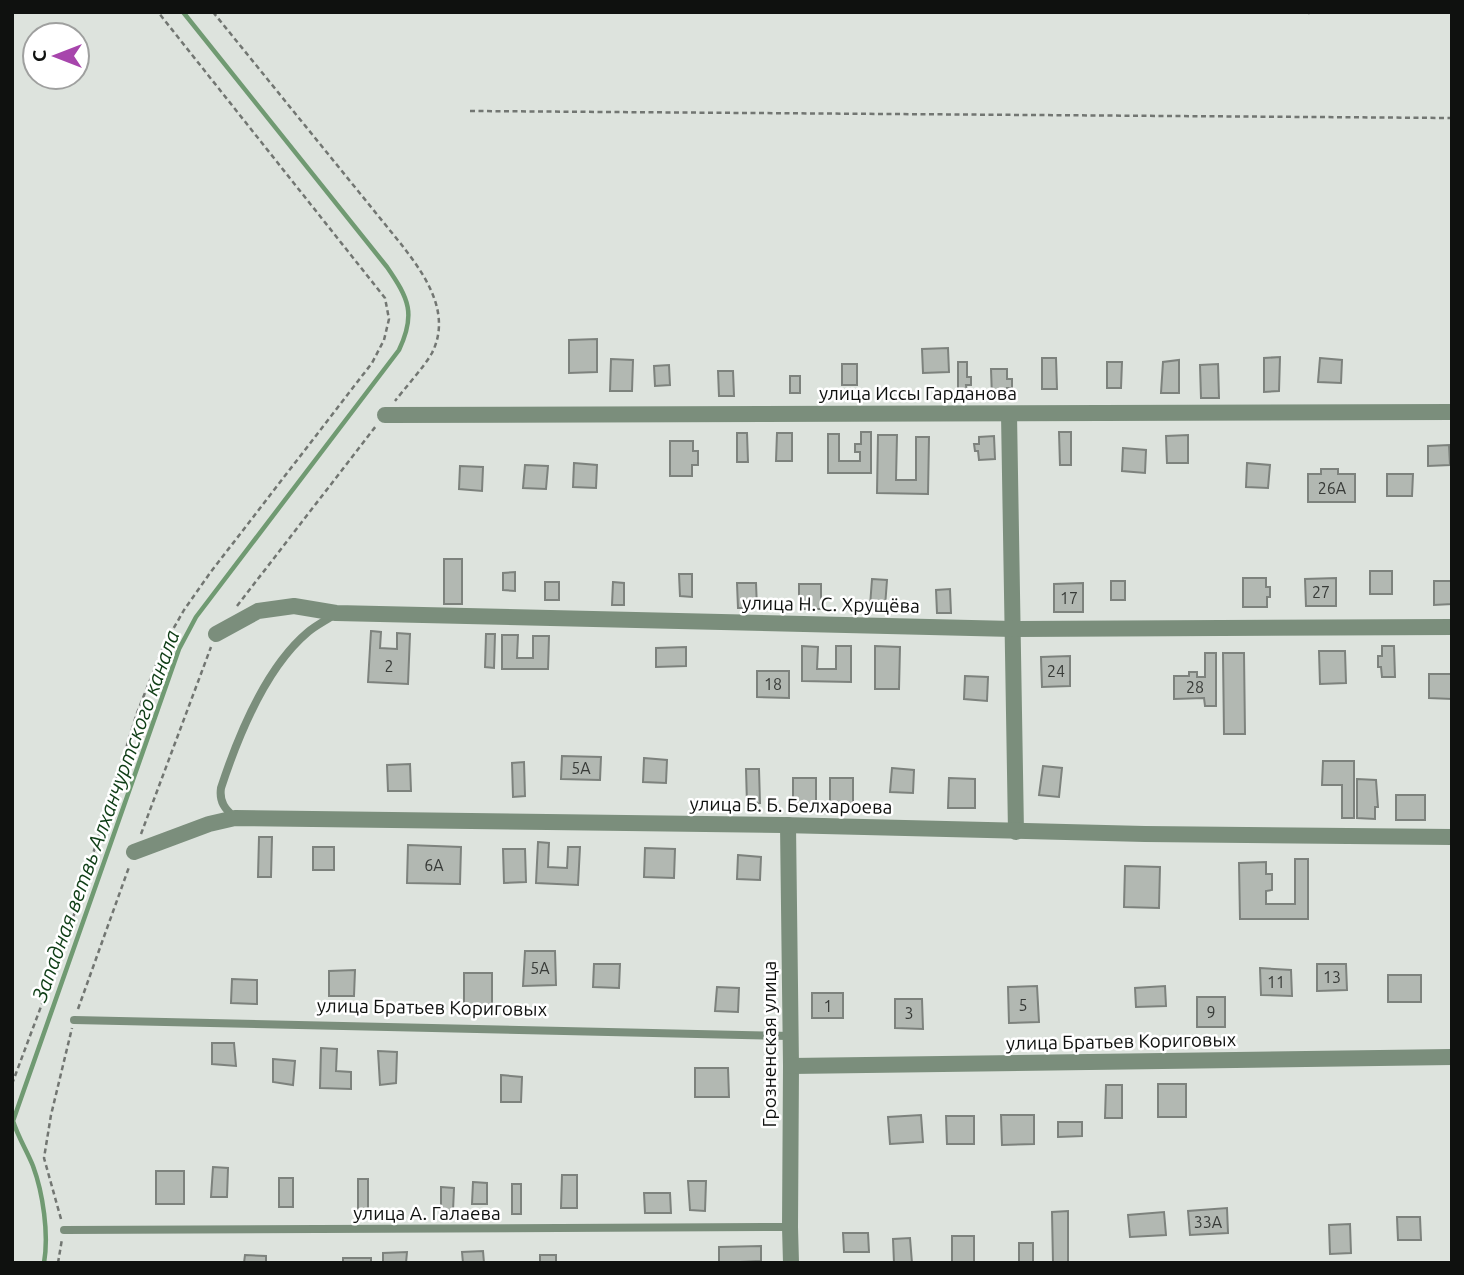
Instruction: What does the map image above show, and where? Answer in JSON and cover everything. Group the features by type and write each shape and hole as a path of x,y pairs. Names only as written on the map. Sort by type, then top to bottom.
{"street":[{"name":"улица Иссы Гарданова","path":"385,415 1452,412"},
{"path":"1009,414 1016,832"},
{"name":"улица Н. С. Хрущёва","path":"216,634 258,611 295,606 336,613 1013,629 1452,627"},
{"name":"улица Б. Б. Белхароева","path":"134,852 209,824 235,818 1452,837"},
{"name":"Грозненская улица","path":"788,825 791,1263"},
{"name":"улица Братьев Кориговых","path":"791,1066 1452,1058"}],"lane":[{"path":"235,818 223,806 221,788 253,706 271,676 297,642 336,613"},
{"name":"улица Братьев Кориговых","path":"74,1020 790,1036"},
{"name":"улица А. Галаева","path":"64,1230 790,1227"}],"path":[{"path":"12,1084 67,937 137,713 164,645 210,573 372,363 384,340 389,319 385,298 158,12"},
{"path":"470,111 1452,118"}],"building":[{"path":"597,339 597,372 569,373 569,340"},
{"path":"948,348 949,372 923,373 922,349"},
{"path":"1280,357 1279,391 1264,392 1264,358"},
{"path":"1042,358 1056,358 1057,389 1042,389"},
{"path":"1320,358 1342,360 1341,383 1318,382"},
{"path":"611,359 633,360 632,391 610,391"},
{"path":"1179,360 1179,393 1161,393 1163,362"},
{"path":"958,362 967,362 967,377 971,377 971,385 966,385 967,393 958,393"},
{"path":"1107,362 1122,362 1121,388 1107,388"},
{"path":"842,364 857,364 857,385 842,385"},
{"path":"1218,364 1219,398 1201,398 1200,365"},
{"path":"669,365 670,385 655,386 654,366"},
{"path":"991,369 1007,369 1007,379 1012,379 1012,388 1007,388 1007,397 992,397"},
{"path":"718,371 733,371 734,396 719,396"},
{"path":"790,376 800,376 800,393 790,393"},
{"path":"861,432 871,432 871,473 828,473 828,434 839,434 839,461 860,461 860,452 855,452 855,444 861,444"},
{"path":"1059,432 1071,432 1071,465 1060,465"},
{"path":"737,433 747,433 748,462 737,462"},
{"path":"777,433 792,433 792,461 776,461"},
{"path":"878,435 897,435 896,480 916,480 916,437 929,437 928,494 877,493"},
{"path":"1188,435 1188,463 1167,463 1166,436"},
{"path":"994,436 995,459 979,460 974,444 979,444 979,437"},
{"path":"670,441 693,441 693,451 698,451 698,465 692,465 692,476 670,476"},
{"path":"1449,445 1450,465 1428,466 1428,446"},
{"path":"1123,448 1146,450 1145,473 1122,471"},
{"path":"574,463 597,465 596,488 573,487"},
{"path":"1247,463 1270,465 1268,488 1246,487"},
{"path":"525,465 548,466 546,489 523,488"},
{"path":"460,466 483,467 482,491 459,489"},
{"path":"1321,469 1338,469 1338,474 1355,474 1355,502 1308,502 1308,474 1321,474"},
{"path":"1387,474 1413,474 1412,496 1387,496"},
{"path":"444,559 462,559 462,604 444,604"},
{"path":"1370,571 1392,571 1392,594 1370,594"},
{"path":"515,572 515,591 503,590 503,573"},
{"path":"679,574 692,574 692,597 680,596"},
{"path":"1243,578 1266,578 1266,587 1270,587 1267,607 1243,607"},
{"path":"1336,578 1336,606 1306,606 1305,579"},
{"path":"872,579 887,580 885,607 870,606"},
{"path":"1111,581 1125,581 1125,600 1111,600"},
{"path":"1434,581 1452,581 1452,604 1434,605"},
{"path":"545,582 559,582 559,600 545,600"},
{"path":"613,582 624,583 624,605 612,605"},
{"path":"737,583 756,583 757,608 738,608"},
{"path":"1083,583 1083,612 1054,612 1054,584"},
{"path":"799,584 821,584 821,609 799,609"},
{"path":"950,589 951,613 937,613 936,590"},
{"path":"371,631 381,632 380,648 397,649 397,633 410,634 408,684 368,682"},
{"path":"486,634 495,634 494,668 485,667"},
{"path":"502,635 518,635 517,658 533,658 533,636 549,636 548,669 502,669"},
{"path":"802,646 818,647 817,669 836,669 836,646 851,646 851,682 802,681"},
{"path":"875,646 900,647 899,689 875,689"},
{"path":"1382,646 1394,646 1395,677 1382,677 1378,656 1382,656"},
{"path":"686,647 686,666 656,667 656,648"},
{"path":"1319,651 1345,651 1346,683 1320,684"},
{"path":"1205,653 1216,653 1216,706 1205,706 1204,698 1174,699 1174,676 1189,676 1189,672 1197,672 1197,677 1205,677"},
{"path":"1223,653 1244,653 1245,734 1224,734"},
{"path":"1070,656 1070,686 1042,687 1041,657"},
{"path":"757,671 789,671 789,698 757,697"},
{"path":"1429,674 1452,674 1452,699 1429,698"},
{"path":"965,676 988,677 987,701 964,699"},
{"path":"562,756 601,757 600,780 561,779"},
{"path":"644,758 667,760 666,783 643,782"},
{"path":"1323,761 1354,761 1354,818 1342,818 1342,785 1322,785"},
{"path":"524,762 525,796 513,797 512,763"},
{"path":"410,764 411,791 388,791 387,765"},
{"path":"1043,766 1062,768 1059,797 1039,795"},
{"path":"892,768 914,770 913,793 890,792"},
{"path":"746,769 759,769 760,803 747,804"},
{"path":"793,778 816,778 816,804 793,804"},
{"path":"830,778 853,778 853,805 830,805"},
{"path":"949,778 975,779 975,808 948,808"},
{"path":"1357,779 1376,780 1378,807 1375,807 1375,819 1357,818"},
{"path":"1396,795 1425,795 1425,820 1396,820"},
{"path":"259,837 272,837 271,877 258,877"},
{"path":"538,842 549,843 548,867 567,868 568,847 580,847 578,885 536,883"},
{"path":"408,845 461,847 460,884 407,883"},
{"path":"313,847 334,847 334,870 313,870"},
{"path":"645,848 675,849 674,878 644,877"},
{"path":"503,849 525,849 526,882 504,883"},
{"path":"738,855 761,857 760,880 737,879"},
{"path":"1295,859 1308,859 1308,919 1240,919 1239,863 1266,862 1266,874 1272,874 1272,890 1266,891 1266,904 1295,904"},
{"path":"1125,866 1160,867 1159,908 1124,907"},
{"path":"525,951 555,951 556,985 523,986"},
{"path":"594,964 620,964 619,988 593,987"},
{"path":"1317,964 1346,964 1347,990 1317,991"},
{"path":"1260,968 1291,970 1292,996 1261,995"},
{"path":"355,970 354,996 329,996 329,971"},
{"path":"464,973 492,973 492,1006 464,1006"},
{"path":"1388,975 1421,975 1421,1002 1388,1002"},
{"path":"232,979 257,980 257,1004 231,1003"},
{"path":"1037,986 1039,1022 1009,1023 1008,987"},
{"path":"1165,986 1166,1006 1136,1007 1135,988"},
{"path":"717,987 739,988 738,1012 715,1011"},
{"path":"812,993 843,993 843,1018 812,1018"},
{"path":"1197,997 1225,997 1225,1027 1197,1027"},
{"path":"895,999 922,999 923,1029 895,1028"},
{"path":"212,1043 234,1043 236,1066 212,1064"},
{"path":"321,1048 337,1049 336,1071 351,1072 351,1089 320,1088"},
{"path":"378,1051 397,1052 396,1083 380,1085"},
{"path":"273,1059 295,1061 293,1085 273,1082"},
{"path":"695,1068 728,1068 729,1097 695,1097"},
{"path":"501,1075 522,1077 521,1102 501,1102"},
{"path":"1158,1084 1186,1084 1186,1117 1158,1117"},
{"path":"1106,1085 1122,1085 1122,1118 1105,1118"},
{"path":"921,1115 923,1142 890,1144 888,1117"},
{"path":"1001,1115 1034,1115 1034,1144 1002,1145"},
{"path":"946,1116 974,1116 974,1144 947,1144"},
{"path":"1058,1122 1082,1122 1082,1136 1058,1137"},
{"path":"213,1167 228,1168 227,1197 211,1197"},
{"path":"156,1171 184,1171 184,1204 156,1204"},
{"path":"562,1175 577,1175 577,1208 561,1208"},
{"path":"279,1178 293,1178 293,1207 279,1207"},
{"path":"358,1179 368,1179 368,1212 358,1212"},
{"path":"688,1181 706,1181 705,1211 690,1210"},
{"path":"473,1182 487,1183 487,1204 472,1204"},
{"path":"512,1184 521,1184 521,1214 512,1214"},
{"path":"441,1187 454,1188 453,1211 441,1211"},
{"path":"644,1193 670,1193 671,1213 645,1213"},
{"path":"1227,1208 1228,1233 1190,1235 1188,1211"},
{"path":"1068,1211 1068,1263 1053,1263 1052,1212"},
{"path":"1164,1212 1166,1235 1130,1237 1128,1215"},
{"path":"1397,1217 1420,1217 1421,1240 1398,1240"},
{"path":"1350,1224 1351,1253 1330,1254 1329,1225"},
{"path":"843,1233 868,1233 869,1252 844,1252"},
{"path":"952,1236 974,1236 974,1263 952,1263"},
{"path":"910,1238 912,1263 894,1263 893,1239"},
{"path":"1019,1243 1033,1243 1033,1263 1019,1263"},
{"path":"761,1246 761,1261 719,1263 719,1247"},
{"path":"483,1251 484,1263 463,1263 462,1252"},
{"path":"407,1252 406,1263 383,1263 383,1253"},
{"path":"245,1255 266,1256 266,1263 244,1263"},
{"path":"540,1255 556,1255 556,1263 540,1263"},
{"path":"343,1258 371,1258 371,1263 343,1263"}],"waterway":[{"name":"Западная ветвь Алханчуртского канала","path":"44,1263 45,1227 40,1188 13,1121 179,649 196,617 399,350 407,326 408,307 405,298 387,267 183,12"}]}
